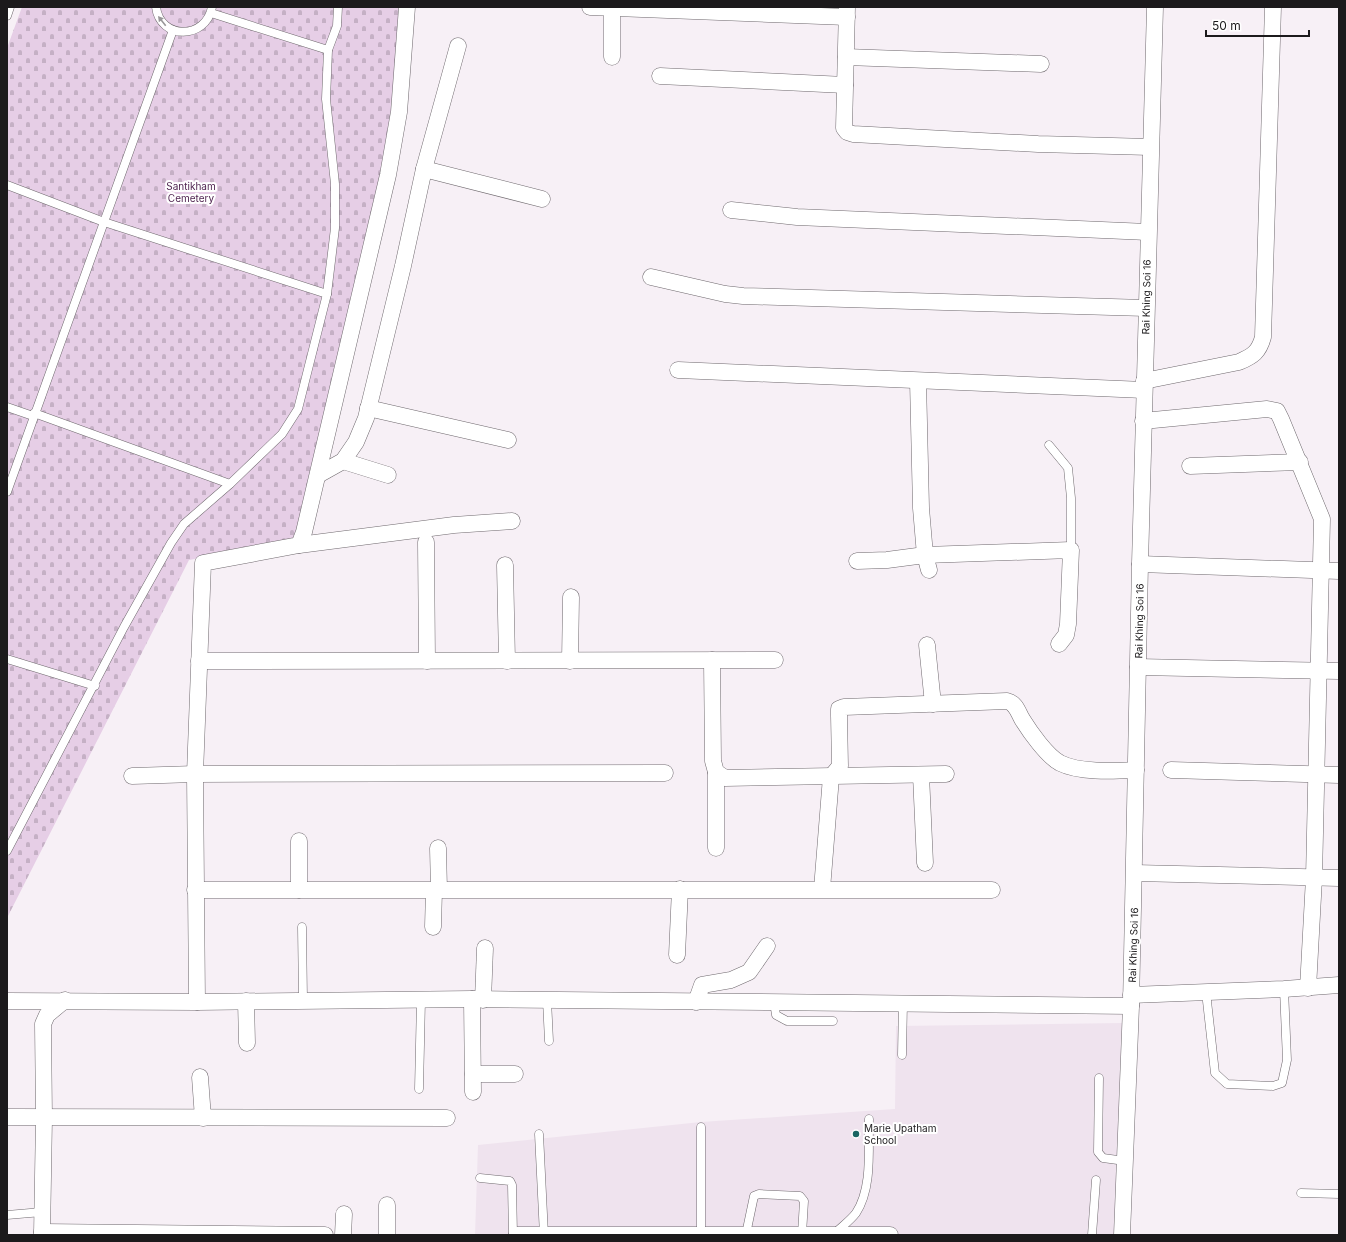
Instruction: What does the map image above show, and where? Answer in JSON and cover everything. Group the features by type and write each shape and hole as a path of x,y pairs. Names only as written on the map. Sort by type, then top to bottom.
{"street":[{"path":"299,545 307,522 388,175 399,112 407,7"},
{"path":"590,7 847,12 844,128 847,132 853,134 1038,144 1150,147"},
{"name":"Rai Khing Soi 16","path":"1122,1235 1131,1000 1143,421 1154,7"},
{"path":"678,370 918,382 1144,385 1239,362 1253,356 1260,349 1263,337 1273,7"},
{"path":"612,8 612,57"},
{"path":"318,475 343,461 356,442 368,408 403,266 424,169 458,46"},
{"path":"846,57 1041,64"},
{"path":"660,76 845,85"},
{"path":"424,169 542,199"},
{"path":"731,210 797,217 1148,232"},
{"path":"651,277 725,294 743,296 1146,308"},
{"path":"918,382 921,508 927,563"},
{"path":"368,408 508,440"},
{"path":"1143,421 1267,409 1277,411 1300,462 1322,519 1314,878 1308,988"},
{"path":"343,461 388,475"},
{"path":"1190,466 1300,462"},
{"path":"197,1002 195,774 203,563 299,545 454,525 512,521"},
{"path":"426,542 427,661"},
{"path":"857,561 887,560 927,563 1071,550 1068,624 1066,635 1059,644"},
{"path":"1140,564 1339,571"},
{"path":"505,565 507,661"},
{"path":"570,661 571,597"},
{"path":"927,645 933,704"},
{"path":"712,660 713,761 716,772 716,848"},
{"path":"199,661 775,660"},
{"path":"1138,667 1339,671"},
{"path":"822,889 831,777 840,766 839,709 844,707 1011,702 1041,745 1062,763 1102,771 1136,770"},
{"path":"1171,770 1339,775"},
{"path":"716,772 725,778 946,774"},
{"path":"132,776 195,774 665,773"},
{"path":"921,774 925,863"},
{"path":"298,890 299,841"},
{"path":"433,927 438,848"},
{"path":"1134,873 1339,878"},
{"path":"677,955 680,889"},
{"path":"196,890 992,890"},
{"path":"696,1002 702,985 731,980 749,972 767,946"},
{"path":"473,1092 477,1000 485,948"},
{"path":"7,1000 197,1002 303,1000 547,1000 903,1003 1131,1000 1206,992 1308,988 1339,985"},
{"path":"65,1000 47,1015 43,1024 44,1118 42,1234 325,1235"},
{"path":"246,1001 247,1044"},
{"path":"473,1074 515,1074"},
{"path":"200,1076 203,1118"},
{"path":"7,1117 448,1118"},
{"path":"387,1205 388,1235"},
{"path":"343,1235 344,1214"},
{"path":"517,1235 890,1235"}],"lane":[{"path":"7,16 10,7"},
{"path":"156,7 159,18 165,25 173,30 184,32 196,30 205,23 211,10 328,50"},
{"path":"7,852 157,569 184,524 230,484 282,434 298,409 327,294 335,228 335,184 326,99 328,50 337,26 338,7"},
{"path":"7,492 173,30"},
{"path":"7,185 104,222 327,294"},
{"path":"7,407 34,414 230,484"},
{"path":"1049,445 1068,468 1071,498 1071,550"},
{"path":"7,659 95,686"},
{"path":"302,927 303,1000"},
{"path":"1206,992 1215,1073 1227,1084 1273,1086 1282,1083 1287,1060 1284,989"},
{"path":"419,1089 421,1000"},
{"path":"547,1000 549,1041"},
{"path":"774,1002 776,1015 787,1021 833,1021"},
{"path":"902,1055 903,1003"},
{"path":"1099,1078 1098,1152 1103,1158 1125,1161"},
{"path":"834,1234 855,1215 861,1205 867,1178 869,1119"},
{"path":"701,1127 701,1234"},
{"path":"539,1134 544,1235"},
{"path":"480,1178 510,1181 512,1185 513,1235"},
{"path":"1092,1235 1096,1180"},
{"path":"1301,1193 1339,1194"},
{"path":"746,1234 752,1201 754,1196 759,1194 802,1197 804,1201 802,1234"},
{"path":"7,1214 42,1212"}],"shaded area":[{"name":"Marie Upatham School","path":"1122,1023 1121,1235 475,1235 478,1145 701,1122 895,1109 896,1026"}],"green space":[{"name":"Santikham Cemetery","path":"22,7 403,7 391,144 302,528 291,542 189,560 7,918 7,48"}],"place":[{"name":"Marie Upatham School","path":"856,1134"}]}
